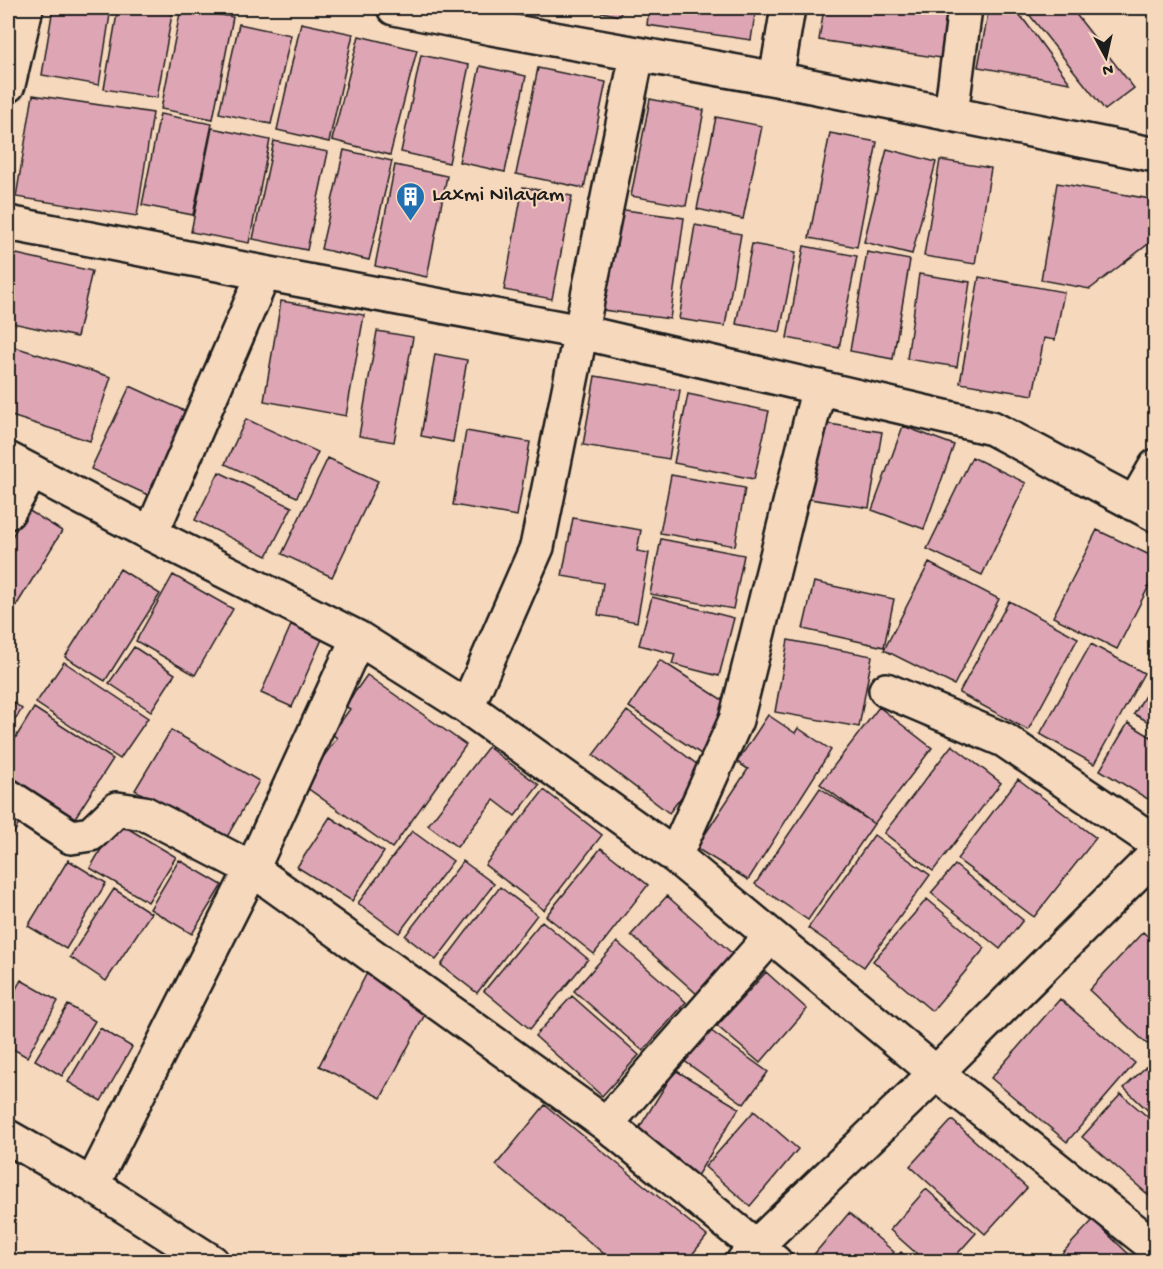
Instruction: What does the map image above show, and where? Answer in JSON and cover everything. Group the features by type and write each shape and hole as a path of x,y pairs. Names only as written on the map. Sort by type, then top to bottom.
{"street":[{"path":"8,85 26,8"},
{"path":"394,8 494,18 637,55 776,79 1155,155"},
{"path":"776,79 788,8"},
{"path":"951,114 965,8"},
{"path":"467,707 537,547 637,55"},
{"path":"8,223 581,332 992,428 1145,510 1155,466"},
{"path":"151,534 264,273"},
{"path":"675,856 736,720 819,387"},
{"path":"8,512 20,466 358,638 467,707 675,856 936,1073 1149,1232"},
{"path":"92,1185 252,869 358,638"},
{"path":"886,690 1004,740 1155,843"},
{"path":"8,796 71,837 91,834 117,809 144,813 252,869 606,1124 758,1256 936,1073 1155,854"},
{"path":"606,1124 771,936"},
{"path":"8,1137 92,1185 212,1262"}],"building":[{"path":"53,8 111,8 99,85 42,75"},
{"path":"118,8 173,9 157,98 104,89"},
{"path":"181,8 233,17 213,119 161,109"},
{"path":"583,8 622,8 620,16"},
{"path":"649,8 756,8 751,40 647,25"},
{"path":"824,8 948,8 941,58 819,40"},
{"path":"989,8 1013,8 1070,83 978,67"},
{"path":"1024,8 1071,8 1134,88 1105,110"},
{"path":"301,23 353,34 329,142 277,130"},
{"path":"239,24 291,35 271,124 219,113"},
{"path":"359,36 417,50 390,155 332,140"},
{"path":"421,55 469,65 449,163 401,152"},
{"path":"480,66 526,76 505,172 459,162"},
{"path":"538,68 606,82 584,188 516,174"},
{"path":"33,95 153,113 137,216 16,197"},
{"path":"650,99 704,110 686,206 631,196"},
{"path":"160,114 212,124 193,215 142,205"},
{"path":"716,117 762,126 743,219 697,209"},
{"path":"212,128 270,140 249,243 191,232"},
{"path":"830,133 877,142 857,247 809,238"},
{"path":"274,141 328,152 307,250 253,239"},
{"path":"887,149 936,162 912,254 864,242"},
{"path":"344,150 392,161 369,260 321,249"},
{"path":"940,160 991,168 975,264 924,256"},
{"name":"Laxmi Nilayam","path":"395,165 447,176 427,277 375,266"},
{"path":"1057,183 1156,200 1156,224 1152,241 1090,289 1041,280"},
{"path":"523,187 572,196 552,299 504,290"},
{"path":"617,209 684,218 670,319 603,310"},
{"path":"695,225 741,234 725,326 679,319"},
{"path":"752,244 796,252 780,332 736,324"},
{"path":"804,246 857,256 839,348 787,338"},
{"path":"867,252 910,260 893,359 850,351"},
{"path":"12,253 92,271 77,337 8,322 8,275"},
{"path":"919,274 970,282 957,367 907,359"},
{"path":"979,277 1064,292 1055,340 1044,338 1033,395 960,383"},
{"path":"281,301 364,315 346,416 264,401"},
{"path":"377,331 413,337 394,442 359,436"},
{"path":"8,345 111,377 90,441 8,415"},
{"path":"435,354 467,360 453,442 421,436"},
{"path":"595,376 680,390 669,459 583,445"},
{"path":"130,386 187,412 148,495 91,469"},
{"path":"688,394 769,411 754,479 674,463"},
{"path":"246,419 318,452 297,497 225,464"},
{"path":"822,423 882,432 869,508 810,499"},
{"path":"903,426 954,445 924,529 872,510"},
{"path":"466,431 530,442 517,516 453,505"},
{"path":"972,457 1026,483 982,575 927,549"},
{"path":"328,458 378,481 332,577 282,554"},
{"path":"219,472 292,507 267,556 195,520"},
{"path":"671,475 745,488 735,546 660,533"},
{"path":"28,510 62,531 8,619 8,543"},
{"path":"573,518 641,530 637,551 649,553 637,622 598,615 603,583 562,576"},
{"path":"1097,530 1156,558 1156,572 1117,649 1053,617"},
{"path":"661,539 744,555 733,609 650,594"},
{"path":"929,563 999,599 954,685 884,650"},
{"path":"120,569 160,594 105,681 65,657"},
{"path":"173,575 233,609 195,675 136,641"},
{"path":"814,582 894,599 884,647 803,629"},
{"path":"652,597 734,618 719,676 672,664 675,654 639,645"},
{"path":"1009,601 1078,638 1028,730 959,693"},
{"path":"292,623 323,637 292,707 261,693"},
{"path":"788,640 872,656 859,727 775,712"},
{"path":"1091,644 1144,673 1094,764 1040,734"},
{"path":"134,647 175,674 151,711 109,683"},
{"path":"660,660 732,706 701,754 629,707"},
{"path":"64,662 148,718 120,759 36,703"},
{"path":"367,675 466,745 392,848 303,785 337,738 332,734 350,709 345,706"},
{"path":"1156,677 1156,726 1134,714"},
{"path":"8,698 22,709 8,730"},
{"path":"879,707 932,748 874,824 820,784"},
{"path":"34,708 113,759 69,827 8,788 8,750"},
{"path":"627,711 703,769 669,813 593,755"},
{"path":"768,715 795,733 798,728 831,750 748,880 696,848 748,769 737,762"},
{"path":"1128,723 1156,740 1156,804 1100,770"},
{"path":"171,730 259,781 224,842 135,790"},
{"path":"952,745 1001,783 933,871 884,833"},
{"path":"488,747 539,785 515,816 494,800 457,847 428,825"},
{"path":"1018,779 1096,838 1034,917 957,859"},
{"path":"820,788 874,824 808,920 755,884"},
{"path":"544,790 602,835 544,910 485,865"},
{"path":"8,808 23,817 8,843"},
{"path":"330,817 384,852 352,901 297,867"},
{"path":"117,822 176,857 148,902 90,868"},
{"path":"412,831 453,861 399,933 358,903"},
{"path":"874,835 930,875 864,967 808,928"},
{"path":"601,848 648,885 594,954 546,916"},
{"path":"68,860 106,883 66,949 28,926"},
{"path":"179,860 222,885 192,934 150,909"},
{"path":"463,861 494,884 436,960 405,936"},
{"path":"955,865 1023,920 1000,949 931,893"},
{"path":"500,887 537,915 477,993 441,965"},
{"path":"114,889 151,913 106,981 70,957"},
{"path":"667,896 734,955 698,995 631,935"},
{"path":"927,899 985,948 932,1011 873,961"},
{"path":"542,921 588,959 530,1029 484,991"},
{"path":"1143,932 1156,944 1156,1035 1147,1044 1089,990"},
{"path":"617,942 686,1002 643,1051 574,991"},
{"path":"369,969 432,1001 381,1098 319,1066"},
{"path":"766,972 807,1009 760,1063 717,1026"},
{"path":"21,980 58,1001 27,1057 8,1046 8,1003"},
{"path":"572,996 639,1055 602,1096 535,1036"},
{"path":"1060,999 1135,1063 1067,1142 991,1078"},
{"path":"68,1005 95,1021 62,1076 35,1060"},
{"path":"100,1028 132,1047 101,1101 68,1082"},
{"path":"707,1028 768,1072 744,1104 683,1060"},
{"path":"1156,1057 1156,1118 1124,1088"},
{"path":"675,1070 739,1108 695,1179 631,1141"},
{"path":"1121,1094 1156,1124 1156,1193 1152,1198 1082,1137"},
{"path":"545,1105 707,1236 686,1262 614,1262 496,1165"},
{"path":"754,1111 798,1149 750,1206 705,1167"},
{"path":"952,1120 1027,1188 985,1234 910,1166"},
{"path":"926,1189 976,1233 950,1262 926,1262 890,1230"},
{"path":"849,1213 894,1252 886,1262 815,1262 811,1258"},
{"path":"1093,1220 1137,1262 1054,1262"},
{"path":"901,1252 911,1262 892,1262"}],"place":[{"name":"Laxmi Nilayam","path":"411,222"}]}
